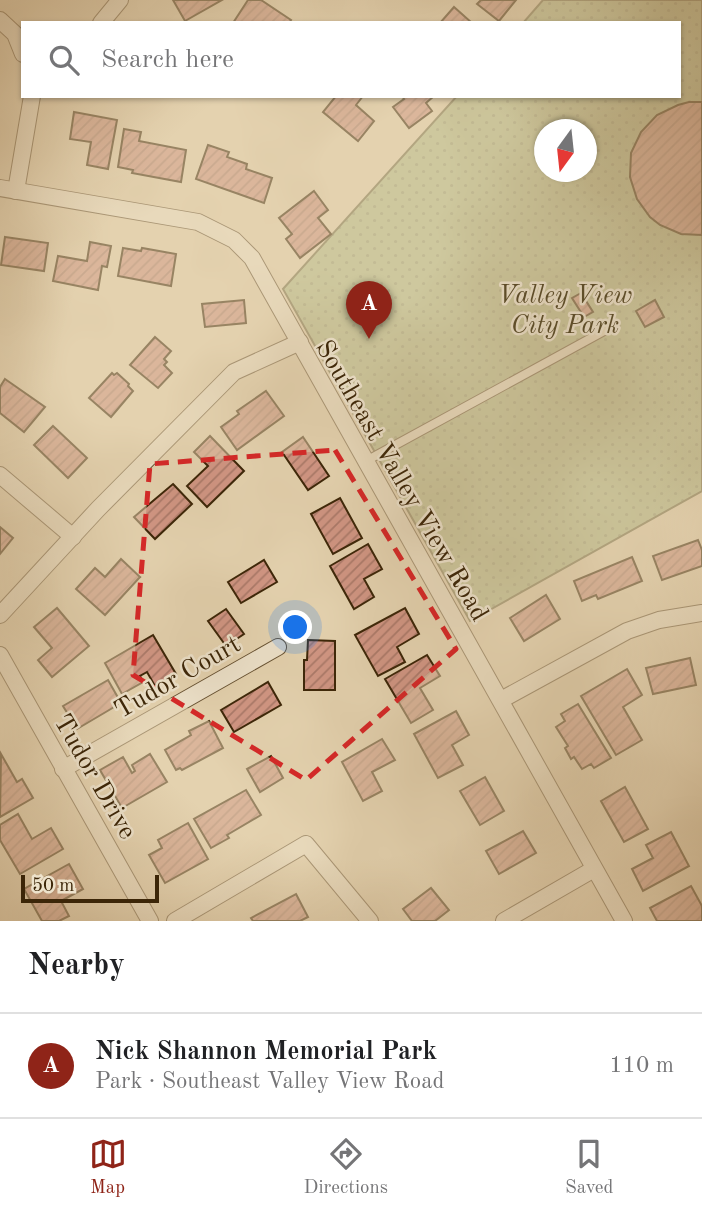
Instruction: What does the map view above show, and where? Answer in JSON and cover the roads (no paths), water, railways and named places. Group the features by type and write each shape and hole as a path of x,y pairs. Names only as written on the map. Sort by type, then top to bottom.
{"street":[{"path":"103,21 120,0"},
{"path":"0,20 15,34 21,49"},
{"path":"31,98 8,190 198,222 212,228 234,240 251,258 300,342"},
{"name":"Southeast Valley View Road","path":"0,615 98,509 234,372 300,342 624,921"},
{"path":"0,475 73,537"},
{"path":"501,701 627,631 659,620 702,613"},
{"name":"Tudor Court","path":"63,769 278,647"},
{"name":"Tudor Drive","path":"0,655 150,921"},
{"path":"175,921 306,844 370,921"},
{"path":"504,921 594,869"}],"lane":[{"path":"366,461 615,326"}],"place":[{"name":"Nick Shannon Memorial Park","path":"369,339"}],"park label":[{"name":"Valley View City Park","path":"565,309"}]}
